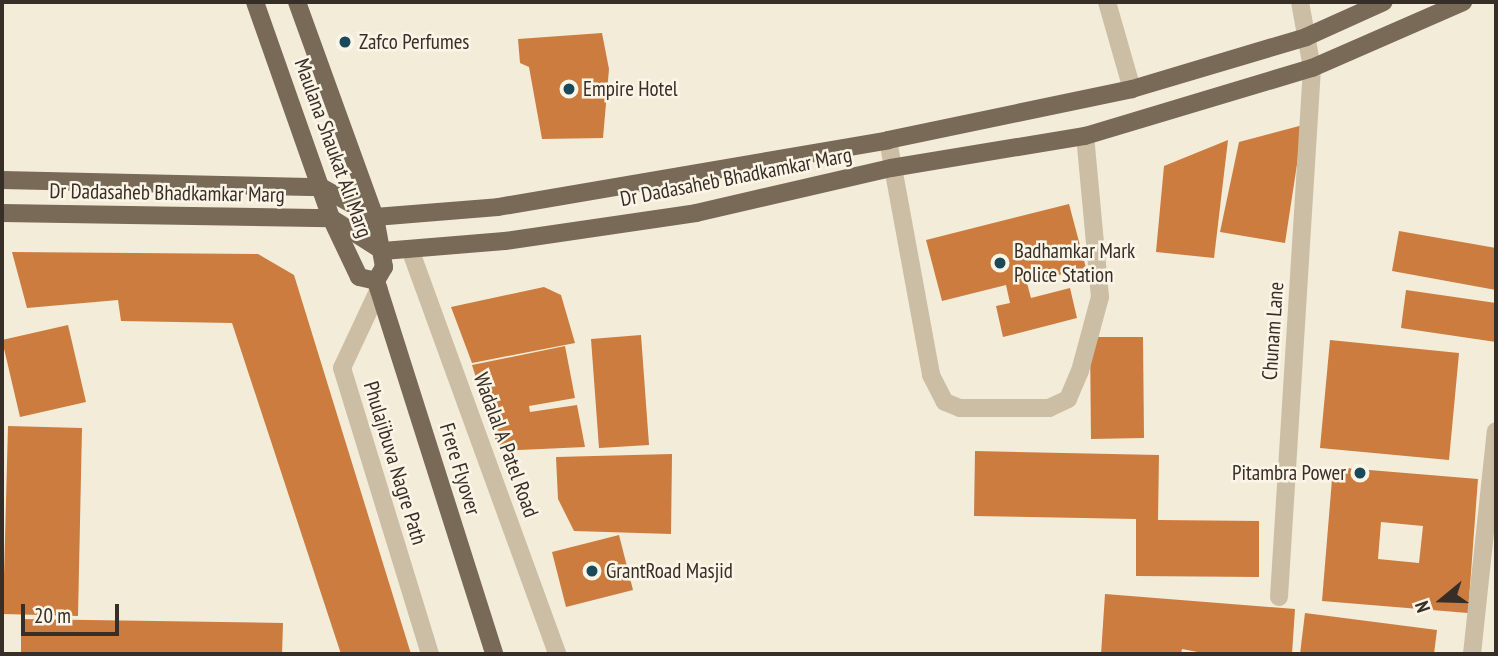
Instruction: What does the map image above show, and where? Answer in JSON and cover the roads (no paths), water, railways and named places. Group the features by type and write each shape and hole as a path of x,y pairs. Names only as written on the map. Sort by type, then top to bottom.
{"main road":[{"name":"Maulana Shaukat Ali Marg","path":"256,2 331,218 359,277 379,289"},
{"name":"Maulana Shaukat Ali Marg","path":"297,2 375,217 383,251"},
{"name":"Dr Dadasaheb Bhadkamkar Marg","path":"2,180 321,187 375,217 498,207 888,140 1132,89 1306,37 1384,2"},
{"name":"Dr Dadasaheb Bhadkamkar Marg","path":"383,251 411,252 696,213 891,168 1085,136 1312,68 1431,8 1464,2"},
{"name":"Dr Dadasaheb Bhadkamkar Marg","path":"2,213 331,218"},
{"path":"331,218 383,251 384,267 379,289"},
{"name":"Frere Flyover","path":"379,289 494,654"}],"street":[{"path":"1107,2 1132,89"},
{"name":"Chunam Lane","path":"1279,597 1312,68 1300,2"},
{"path":"888,140 930,375 945,402 960,408 1049,408 1068,399 1080,372 1100,297 1085,136"},
{"name":"Wadalal A Patel Road","path":"411,252 557,654"},
{"name":"Phulajibuva Nagre Path","path":"379,289 342,368 430,654"},
{"path":"1472,654 1496,430"}],"place":[{"name":"Zafco Perfumes","path":"345,42"},
{"name":"Empire Hotel","path":"569,89"},
{"name":"Badhamkar Mark Police Station","path":"1000,263"},
{"name":"Pitambra Power","path":"1360,473"},
{"name":"GrantRoad Masjid","path":"592,571"}]}
